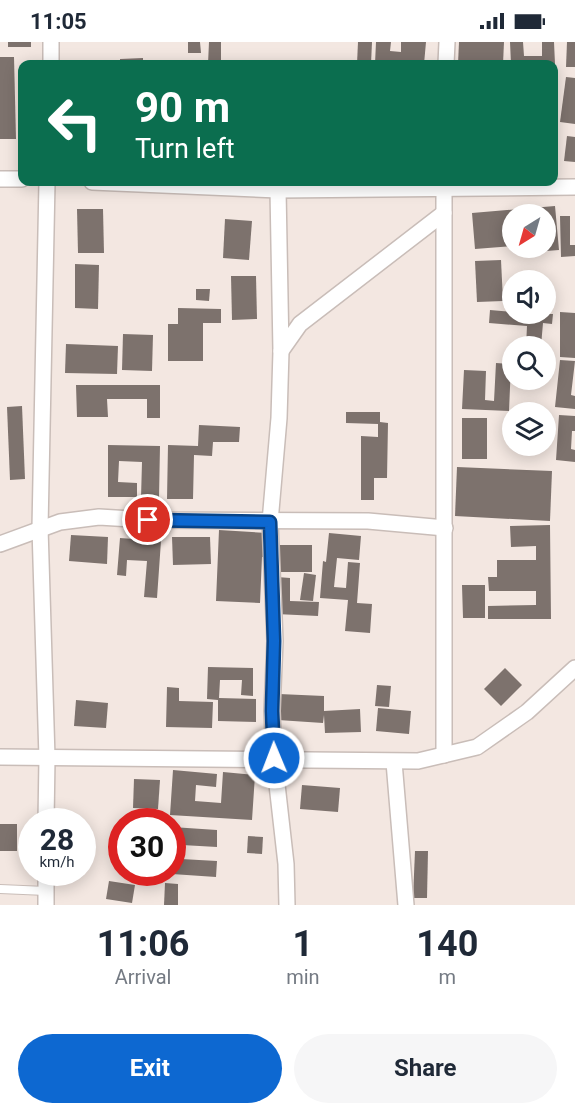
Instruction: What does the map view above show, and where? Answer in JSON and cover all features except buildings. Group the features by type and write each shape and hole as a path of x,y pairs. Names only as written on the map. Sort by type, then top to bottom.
{"street":[{"path":"51,42 51,60"},
{"path":"446,60 447,42"},
{"path":"0,179 18,179"},
{"path":"46,808 47,758 40,528 47,186"},
{"path":"186,186 279,190 411,186"},
{"path":"444,186 444,755"},
{"path":"510,186 575,187"},
{"path":"279,190 281,351 279,417 270,522 274,641 272,711 274,758 286,864 287,905"},
{"path":"281,351 300,324 444,213"},
{"path":"281,323 300,324"},
{"path":"0,544 60,522 99,517 270,522 368,521 445,528"},
{"path":"0,757 418,761 477,747 527,712 575,668"},
{"path":"394,762 406,905"}],"lane":[{"path":"0,889 46,898"}],"route":[{"path":"148,520 270,522 274,641 272,711 274,758"}]}
